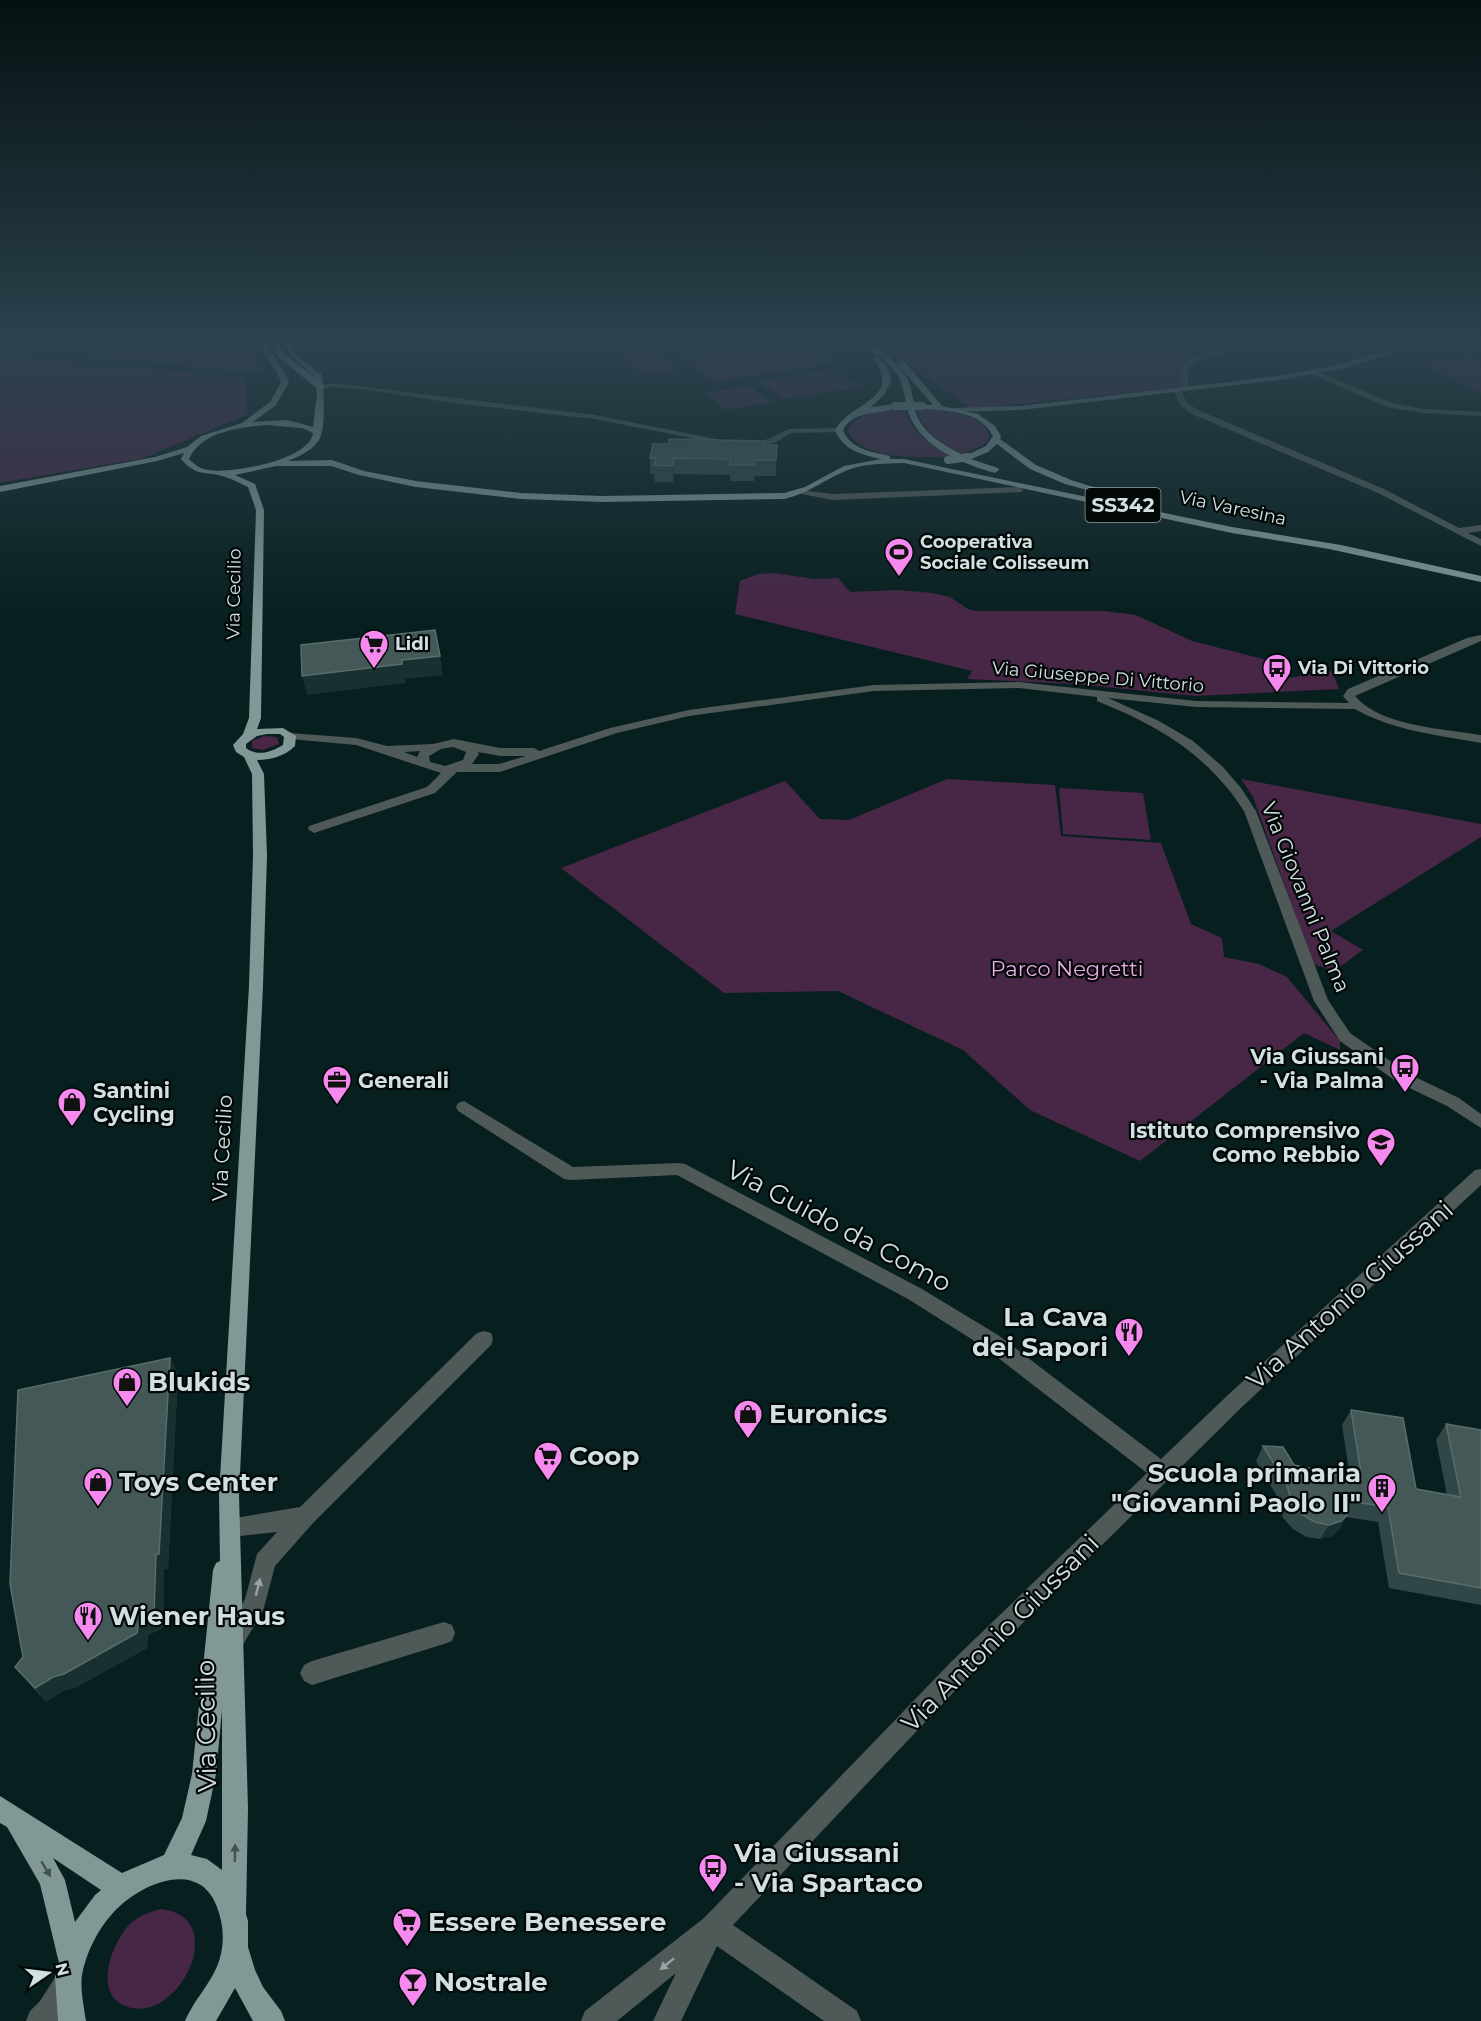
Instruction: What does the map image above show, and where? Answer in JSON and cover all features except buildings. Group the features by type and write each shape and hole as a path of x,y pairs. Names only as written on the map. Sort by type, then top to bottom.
{"main road":[{"path":"0,489 157,459 189,448 215,434"},
{"path":"316,434 318,449 332,463"},
{"path":"841,434 850,445 869,454 904,460"},
{"name":"Via Varesina","path":"926,434 947,450 968,460 1025,479 1481,579"},
{"path":"278,464 332,463 362,473 416,484 520,496 600,499 761,498 801,493 817,486 839,471 862,464 968,457 988,448 996,440 995,434"},
{"name":"SS342","path":"996,440 1023,461 1048,474 1115,494"},
{"path":"839,471 848,456 850,445"},
{"path":"189,448 185,459 191,468"},
{"path":"179,467 220,472 266,468 318,449"},
{"name":"SS342","path":"904,460 1232,530 1341,549"},
{"path":"123,467 164,467"},
{"path":"220,472 252,486 256,476 266,468"},
{"name":"Via Cecilio","path":"172,1866 194,1821 204,1774 230,1516 256,986 260,855 258,774 249,755 240,749 239,745 249,735 255,718 256,705 260,510 252,486"},
{"name":"SS342","path":"1160,504 1341,549"},
{"path":"256,705 277,730"},
{"path":"249,735 265,730 277,730 290,736"},
{"name":"Via Cecilio","path":"259,793 280,752 291,742 290,736"},
{"path":"249,755 262,756 280,752"},
{"name":"Via Cecilio","path":"230,1516 236,1808 234,1911 236,1947"},
{"path":"8,1814 120,1887"},
{"path":"8,1814 52,1880 69,1970 68,2008 72,2021"},
{"path":"69,1970 85,1927 107,1898 120,1887 146,1872 172,1866 184,1866 207,1873 224,1888 234,1911"},
{"path":"199,2021 223,1987 236,1947"},
{"path":"236,1947 243,1977 259,2006 271,2021"}],"street":[{"path":"683,434 741,446 757,445 783,434"},
{"path":"1248,434 1381,491 1481,543"},
{"path":"801,493 832,497 1019,490"},
{"path":"1459,531 1481,528"},
{"path":"1481,638 1352,691 1349,696 1356,706 1374,716 1481,739"},
{"name":"Via Giuseppe Di Vittorio","path":"426,765 455,769 500,768 649,721 689,713 845,691 1019,685 1196,704 1356,706"},
{"name":"Via Giovanni Palma","path":"1063,689 1159,716 1232,783 1250,811 1321,1001 1345,1037 1404,1078 1453,1102 1481,1122"},
{"path":"1159,716 1196,704"},
{"path":"290,736 356,742 387,750 426,765"},
{"path":"280,752 326,741"},
{"name":"Via Giuseppe Di Vittorio","path":"435,746 454,743 523,753 555,749"},
{"path":"387,750 435,746"},
{"path":"411,797 428,787 432,781 432,772 426,765 423,755 435,746"},
{"path":"314,829 431,790 455,769 471,759 471,750 464,746"},
{"name":"Via Giovanni Palma","path":"1453,1102 1481,1109"},
{"name":"Via Guido da Como","path":"464,1107 570,1174 679,1169 915,1294 991,1341 1162,1472"},
{"name":"Via Antonio Giussani","path":"595,2021 713,1928 959,1670 1236,1400 1481,1175"},
{"path":"233,1640 255,1603 265,1562 306,1516 484,1339"},
{"path":"230,1516 269,1524 306,1516"},
{"path":"312,1674 444,1633"},
{"path":"713,1928 846,2021"},
{"name":"Via Antonio Giussani","path":"667,2021 713,1928"},
{"path":"40,2021 50,2011 69,1970"}],"green space":[{"path":"0,434 200,434 144,458 0,483"},
{"path":"850,434 920,434 950,456 894,456 866,448 855,441"},
{"path":"933,434 988,434 989,437 984,445 962,454"},
{"path":"774,573 814,579 838,578 850,592 898,590 932,593 950,597 975,611 1104,611 1136,615 1192,641 1263,659 1282,679 1332,671 1339,689 1195,696 1075,684 967,679 972,671 735,614 740,581 758,574"},
{"path":"264,736 277,737 279,744 263,750 252,748 252,741"},
{"name":"Parco Negretti","path":"947,779 1055,785 1061,836 1161,843 1191,924 1222,938 1224,957 1259,964 1287,977 1340,1041 1340,1050 1304,1033 1140,1161 1030,1110 963,1050 838,991 724,993 561,868 785,781 820,819 849,820"},
{"path":"1241,779 1481,824 1481,837 1331,931 1363,950 1334,971 1313,964 1253,797"},
{"path":"1059,788 1143,793 1151,840 1063,834"},
{"path":"161,1909 182,1916 192,1929 195,1946 191,1965 181,1983 167,1998 150,2007 132,2008 119,2003 112,1995 108,1984 111,1958 122,1934 129,1925 144,1915"}],"place":[{"name":"Cooperativa Sociale Colisseum","path":"899,578"},
{"name":"Lidl","path":"374,670"},
{"name":"Via Di Vittorio","path":"1277,694"},
{"name":"Via Giussani - Via Palma","path":"1405,1094"},
{"name":"Generali","path":"337,1106"},
{"name":"Santini Cycling","path":"72,1128"},
{"name":"Istituto Comprensivo Como Rebbio","path":"1381,1168"},
{"name":"La Cava dei Sapori","path":"1129,1358"},
{"name":"Blukids","path":"127,1408"},
{"name":"Euronics","path":"748,1440"},
{"name":"Coop","path":"548,1482"},
{"name":"Toys Center","path":"98,1508"},
{"name":"Scuola primaria \"Giovanni Paolo II\"","path":"1382,1514"},
{"name":"Wiener Haus","path":"88,1642"},
{"name":"Via Giussani - Via Spartaco","path":"713,1894"},
{"name":"Essere Benessere","path":"407,1948"},
{"name":"Nostrale","path":"413,2008"}]}
